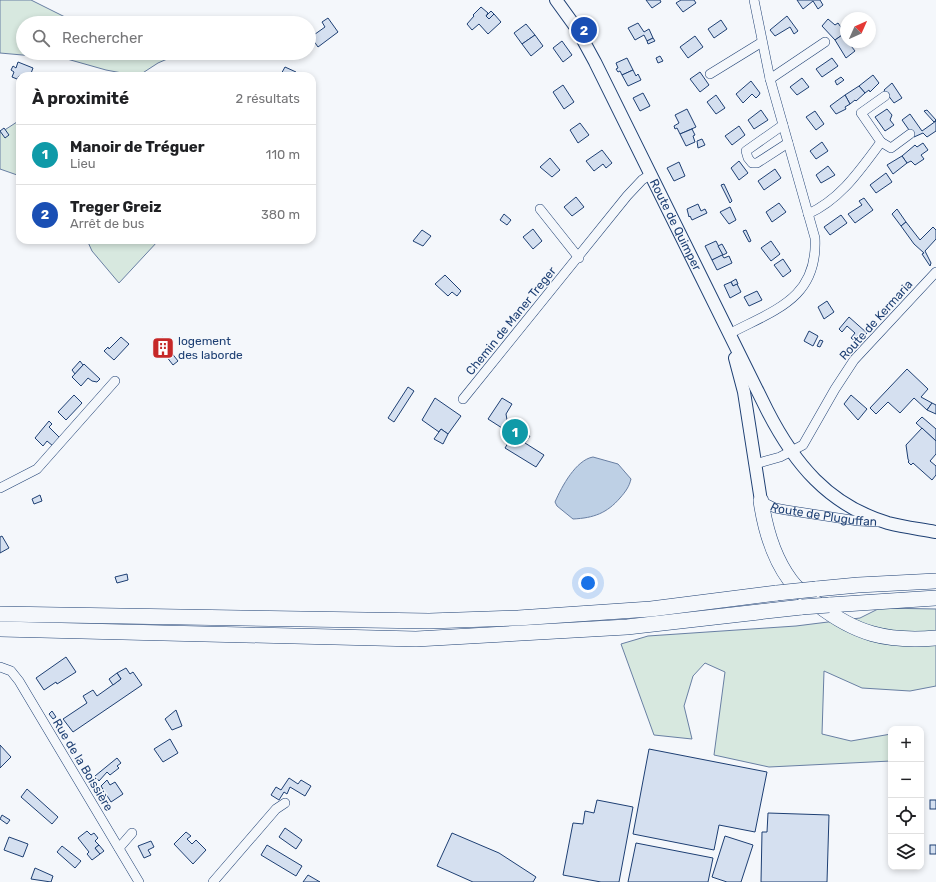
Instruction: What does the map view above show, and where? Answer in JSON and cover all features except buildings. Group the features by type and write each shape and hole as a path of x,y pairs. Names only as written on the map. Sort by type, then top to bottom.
{"highway":[{"path":"761,500 768,536 782,568 797,588 850,626 868,633 905,638 936,638"},
{"path":"0,614 443,621 518,618 651,609 816,589 936,581"},
{"path":"0,629 416,638 627,627 802,607 936,598"}],"main road":[{"name":"Route de Quimper","path":"556,0 586,45 770,416 791,452"},
{"path":"729,334 744,392 761,500"},
{"name":"Route de Pluguffan","path":"791,452 807,473 839,500 861,512 888,523 936,532"}],"street":[{"path":"729,334 784,305 794,297 808,280 813,267 815,249 815,238 770,79 754,0"},
{"path":"710,74 762,42"},
{"path":"770,79 825,42"},
{"path":"886,96 861,113 881,142 890,148 910,134"},
{"path":"783,125 746,153 752,163 757,163 788,143"},
{"path":"808,214 825,206 838,195 856,176 881,142"},
{"name":"Chemin de Maner Treger","path":"463,399 579,258 635,186 651,174"},
{"path":"540,209 579,258"},
{"name":"Route de Kermaria","path":"755,464 769,461 791,452 803,445 835,389 854,360 936,272"},
{"path":"0,488 37,469 115,381"},
{"name":"Route de Pluguffan","path":"761,500 775,508 786,510 858,521 888,523"},
{"name":"Rue de la Boissière","path":"0,667 11,671 19,681 139,882"},
{"path":"213,882 271,815 285,803"},
{"path":"119,848 132,833"}],"shaded area":[{"path":"0,0 31,0 63,16 16,16 16,54 0,53"},
{"path":"71,60 165,60 144,72 117,72"},
{"path":"16,123 16,175 0,169 0,133"},
{"path":"89,244 155,244 119,283 92,251"},
{"path":"880,608 936,609 936,686 910,691 862,688 824,671 822,734 851,741 888,735 888,761 769,767 714,755 725,672 705,663 693,676 684,706 692,739 654,735 621,644 648,636 796,626 860,618"}],"water":[{"path":"593,457 618,464 631,479 627,489 620,498 605,511 594,516 573,519 557,506 555,502 575,468 587,459"}],"place":[{"name":"Treger Greiz","path":"584,30"},
{"name":"logement des laborde","path":"163,348"},
{"name":"Manoir de Tréguer","path":"515,432"}]}
